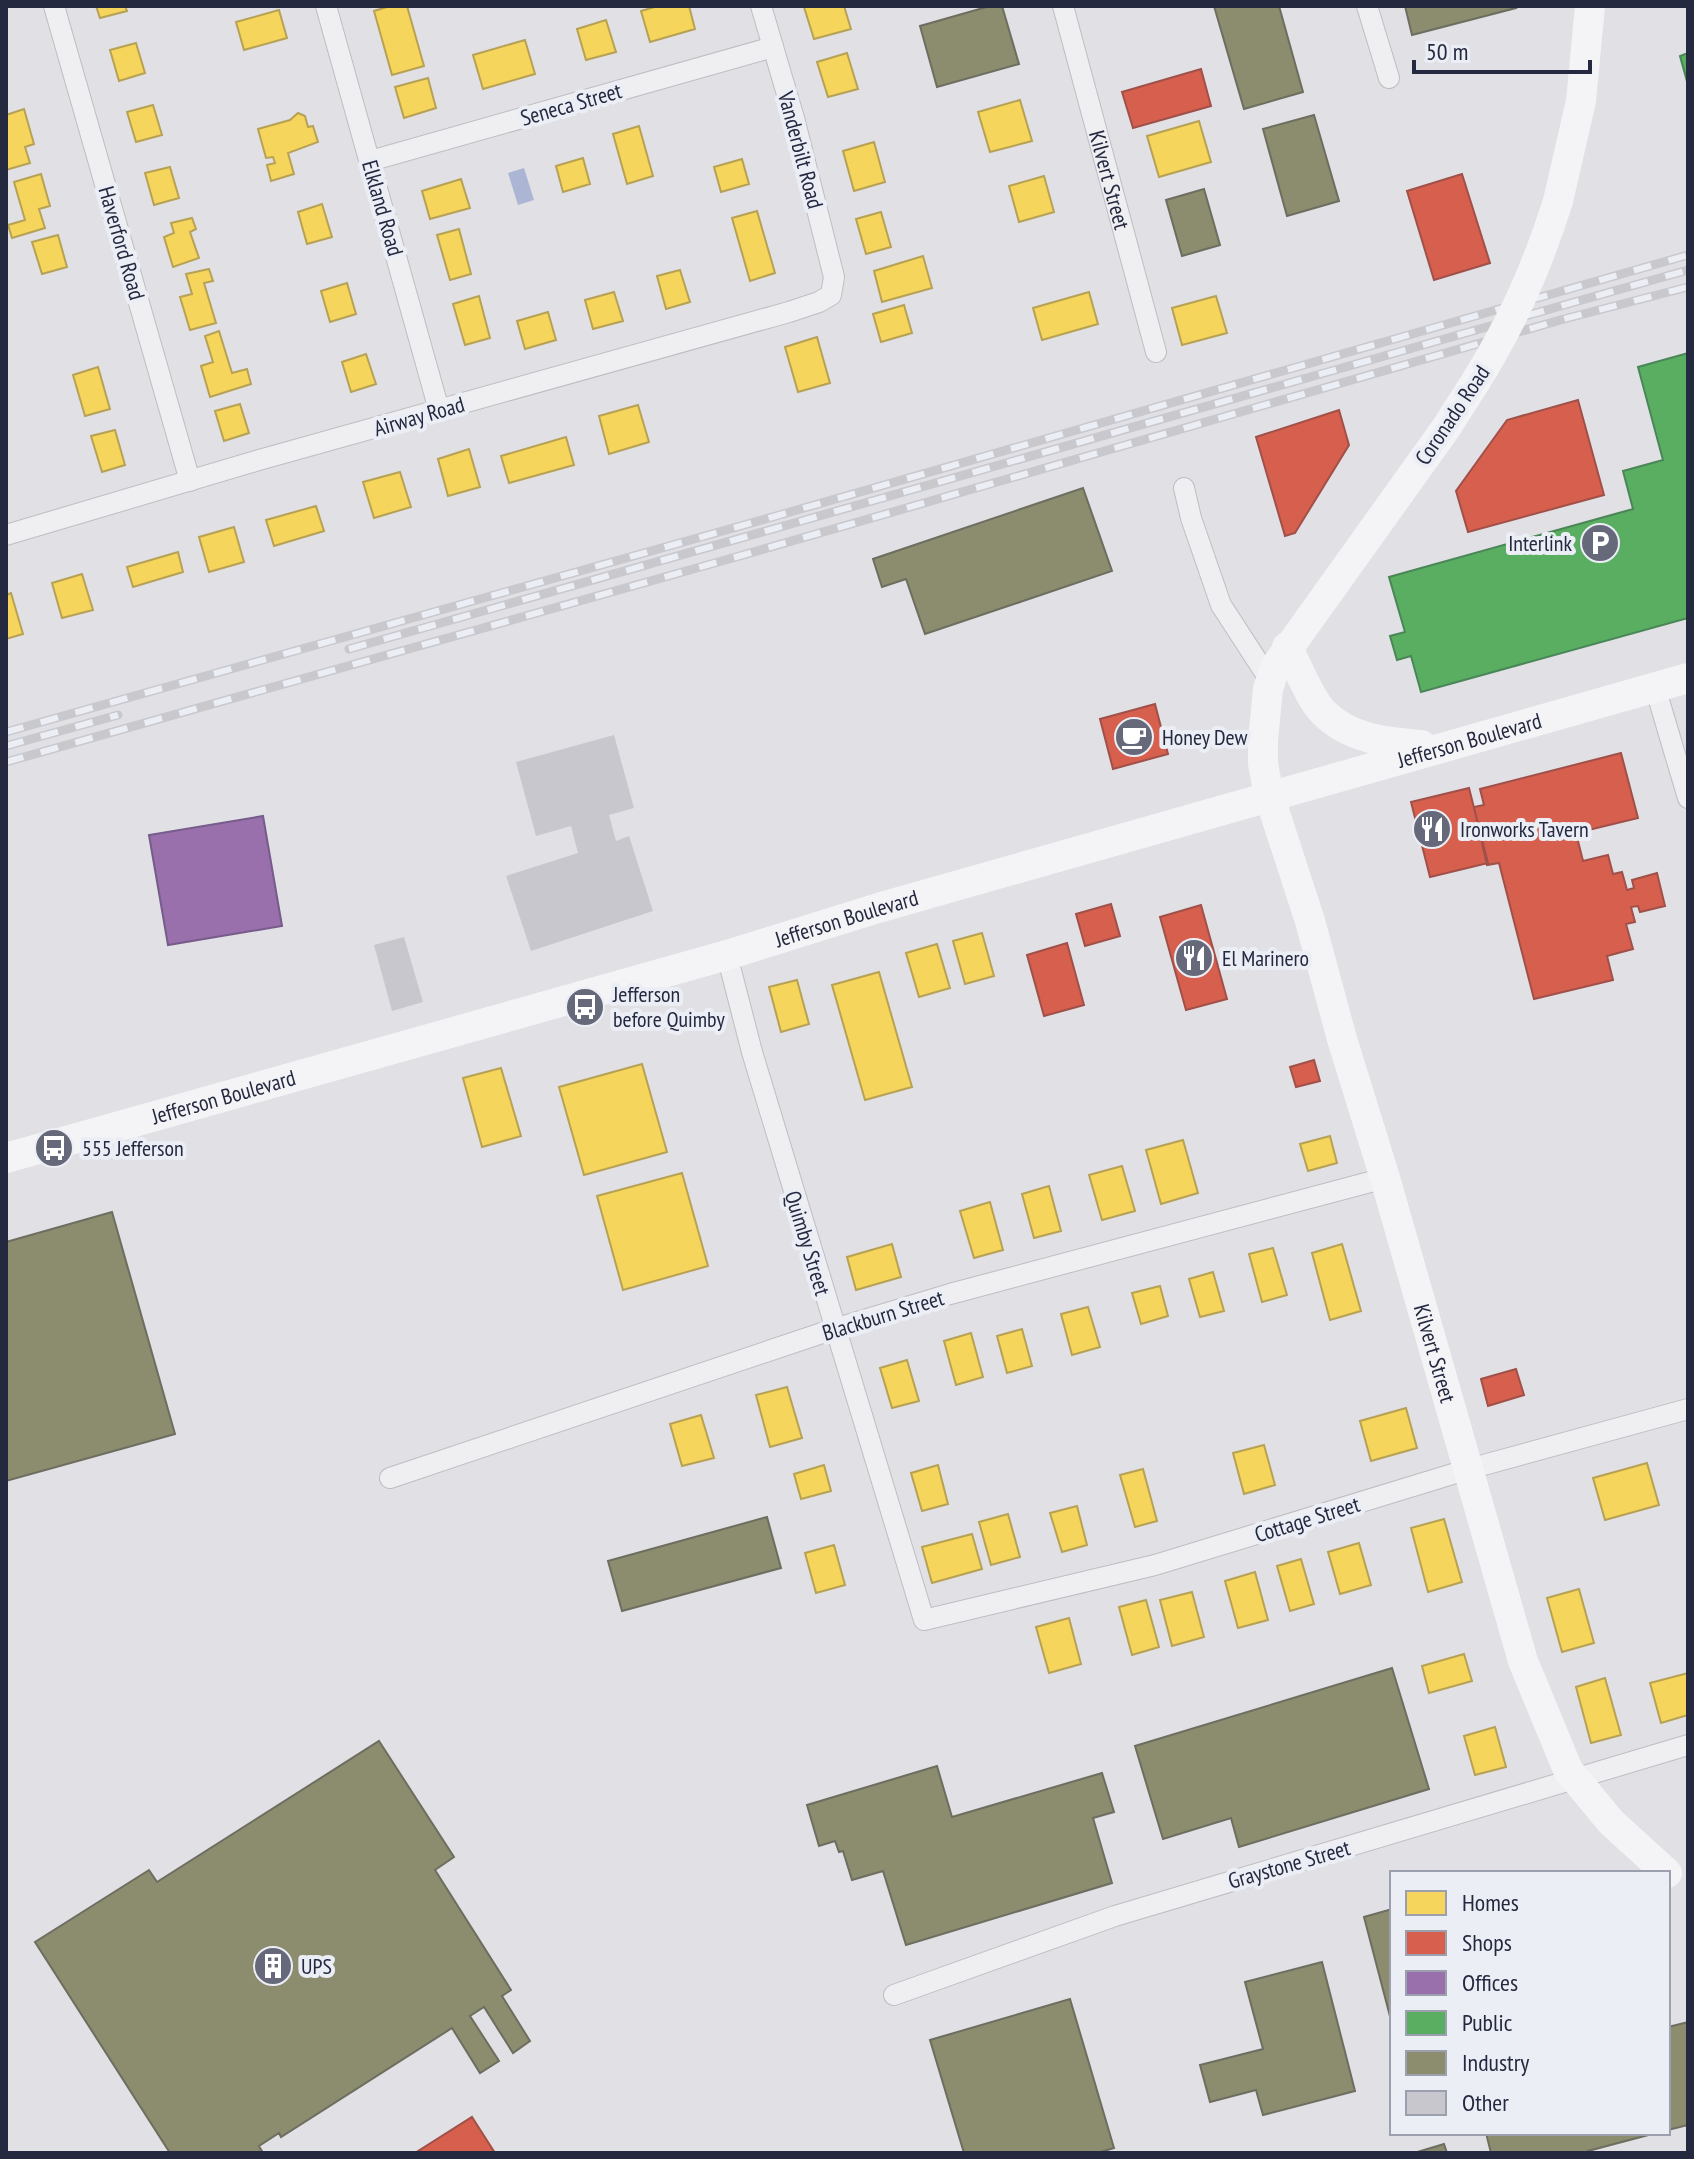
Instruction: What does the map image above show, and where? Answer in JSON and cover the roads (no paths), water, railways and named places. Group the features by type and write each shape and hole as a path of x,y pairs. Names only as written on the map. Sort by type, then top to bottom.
{"street":[{"name":"Haverford Road","path":"54,6 190,481"},
{"name":"Elkland Road","path":"326,6 439,410"},
{"name":"Vanderbilt Road","path":"761,6 834,277 831,295"},
{"name":"Kilvert Street","path":"1063,6 1156,352"},
{"path":"1367,6 1389,78"},
{"name":"Coronado Road","path":"1269,795 1263,764 1265,712 1275,667 1446,428 1524,296 1539,261 1558,201 1581,101 1590,6"},
{"name":"Seneca Street","path":"370,161 773,47"},
{"name":"Airway Road","path":"6,535 789,312 831,295"},
{"path":"1184,488 1221,605 1271,682"},
{"path":"1287,647 1323,712 1351,732 1383,742 1439,747"},
{"name":"Jefferson Boulevard","path":"6,1158 727,955 1269,795 1688,678"},
{"path":"1655,687 1688,798"},
{"name":"Kilvert Street","path":"1269,795 1310,921 1523,1661 1562,1759 1575,1779 1611,1822 1666,1871"},
{"name":"Quimby Street","path":"727,955 752,1052 834,1329 924,1620"},
{"name":"Blackburn Street","path":"390,1478 834,1329 950,1294 1385,1178"},
{"name":"Cottage Street","path":"924,1620 1155,1565 1469,1469 1688,1409"},
{"name":"Graystone Street","path":"894,1995 1115,1916 1688,1745"},
{"name":"Kilvert Street","path":"1670,1874 1688,1888"}],"water":[{"path":"524,168 534,200 518,205 508,173"}],"railway":[{"path":"6,732 1688,255"},
{"path":"349,649 1688,270"},
{"path":"6,762 736,557 1564,319 1688,287"},
{"path":"6,746 118,715"}],"place":[{"name":"Interlink","path":"1600,543"},
{"name":"Honey Dew","path":"1134,737"},
{"name":"Ironworks Tavern","path":"1432,829"},
{"name":"El Marinero","path":"1194,958"},
{"name":"Jefferson before Quimby","path":"585,1007"},
{"name":"555 Jefferson","path":"54,1148"},
{"name":"UPS","path":"273,1966"}]}
